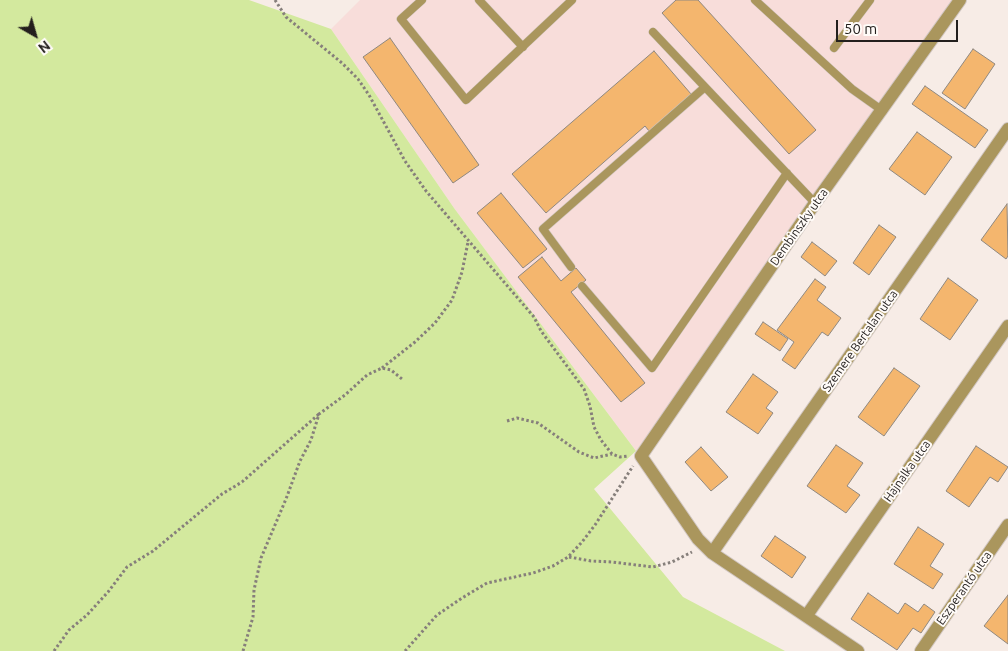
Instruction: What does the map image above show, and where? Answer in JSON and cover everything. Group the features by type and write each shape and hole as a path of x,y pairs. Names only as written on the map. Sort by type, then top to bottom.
{"street":[{"name":"Dembinszky utca","path":"641,456 815,203 883,111 960,0"},
{"name":"Szemere Bertalan utca","path":"708,548 1008,129"},
{"name":"Hajnalka utca","path":"807,615 1008,326"},
{"path":"641,456 708,548 858,651"},
{"name":"Eszperantó utca","path":"921,651 1008,525"}],"lane":[{"path":"422,0 401,19 466,100 572,0"},
{"path":"479,0 522,47"},
{"path":"754,0 852,88 883,111"},
{"path":"834,48 870,0"},
{"path":"653,32 815,203"},
{"path":"571,267 543,229 706,87"},
{"path":"582,286 652,368 787,173"}],"path":[{"path":"275,0 286,17 342,63 358,79 370,95 405,161 426,192 534,317 541,331 584,389 594,427 612,454"},
{"path":"54,651 69,630 87,615 127,567 152,551 222,494 242,482 319,414 368,375 382,368 415,342 435,323 452,300 462,272 468,241"},
{"path":"382,368 391,370 402,379"},
{"path":"243,651 253,617 254,590 261,558 319,414"},
{"path":"507,421 517,418 538,423 579,452 594,458 612,454 620,457 641,456"},
{"path":"405,651 437,614 487,583 533,573 553,566 568,557 595,525 641,456"},
{"path":"568,557 653,567 708,548"}],"shaded area":[{"path":"360,0 961,0 636,451 454,208 331,29"}],"green space":[{"path":"0,0 249,0 331,29 454,208 636,451 594,489 683,597 785,651 0,651"}],"building":[{"path":"676,0 698,0 816,130 789,154 662,13"},
{"path":"390,38 479,165 453,183 363,57"},
{"path":"973,49 995,64 965,109 942,93"},
{"path":"654,51 691,94 649,131 645,126 546,213 512,174"},
{"path":"925,86 988,130 975,148 912,104"},
{"path":"917,132 952,157 925,195 889,169"},
{"path":"501,193 547,249 523,268 477,213"},
{"path":"1007,204 1008,256 1006,259 981,240"},
{"path":"879,225 896,237 869,275 853,263"},
{"path":"812,242 837,261 825,276 801,257"},
{"path":"542,257 561,281 576,268 586,280 571,292 645,383 621,402 518,277"},
{"path":"948,278 978,300 950,340 920,319"},
{"path":"815,279 826,287 817,300 841,318 828,336 822,332 795,369 782,360 794,342 777,330"},
{"path":"763,322 788,339 780,351 755,334"},
{"path":"894,368 920,386 884,436 858,417"},
{"path":"753,374 778,392 766,408 773,413 758,434 726,412"},
{"path":"836,445 863,463 847,486 860,495 846,513 807,486"},
{"path":"976,446 1008,467 998,482 990,477 969,507 946,491"},
{"path":"701,447 728,477 711,491 685,462"},
{"path":"918,527 944,544 930,566 943,574 933,589 894,564"},
{"path":"775,536 806,557 792,578 761,556"},
{"path":"868,593 898,614 905,603 918,612 924,604 935,612 921,633 913,628 897,650 851,619"},
{"path":"1008,595 1008,644 984,626"}]}
